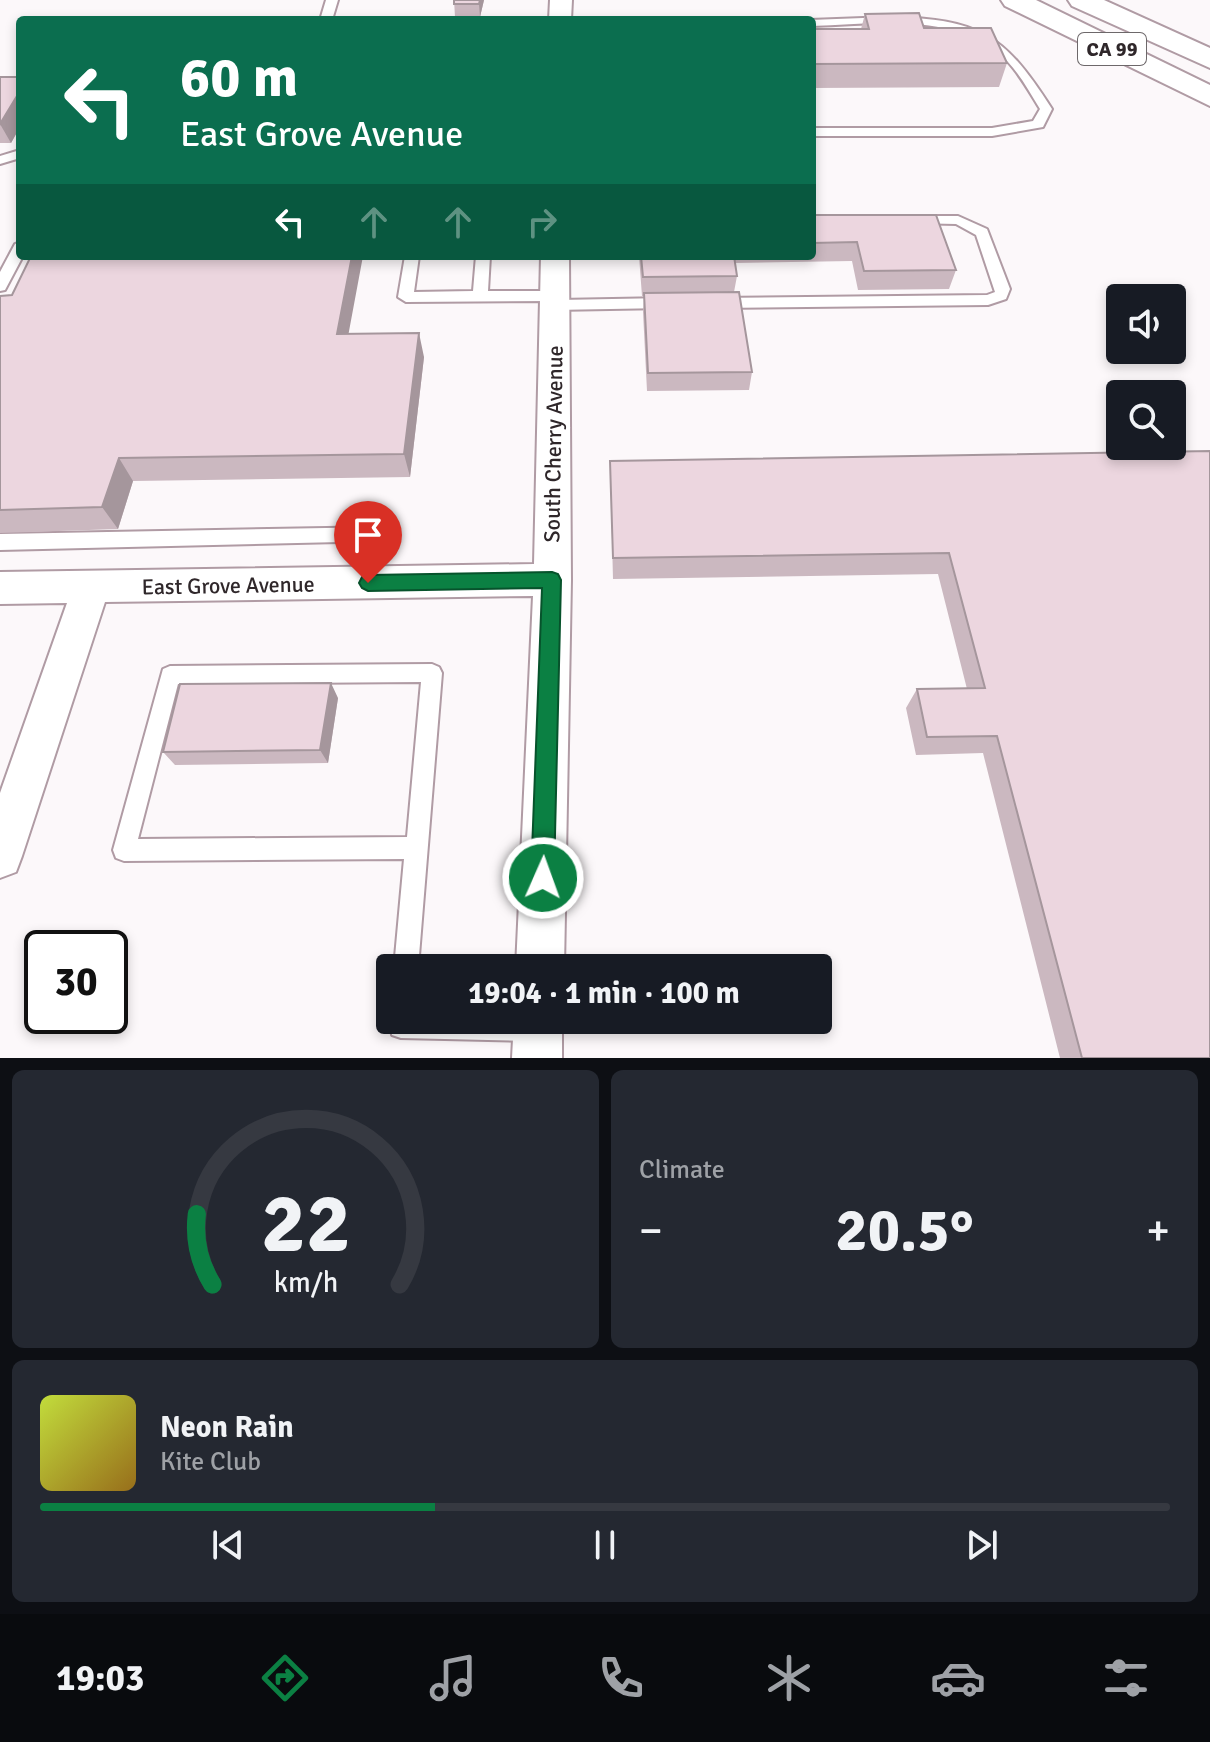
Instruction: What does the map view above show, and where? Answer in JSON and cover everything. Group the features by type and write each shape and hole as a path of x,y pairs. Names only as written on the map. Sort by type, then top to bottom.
{"highway":[{"name":"CA 99","path":"1015,0 1210,97"},
{"name":"CA 99","path":"1082,0 1210,59"}],"street":[{"name":"South Cherry Avenue","path":"540,954 552,580 555,260"},
{"name":"East Grove Avenue","path":"0,588 552,580"},
{"path":"0,856 91,587"}],"lane":[{"path":"816,23 928,21 987,38 1012,59 1046,109 1038,124 992,132 816,132"},
{"path":"411,260 406,297 480,296 695,303 988,300 1001,295 1003,289 982,232 958,220 899,221"},
{"path":"0,286 16,255"},
{"path":"480,296 483,260"},
{"path":"0,542 384,534"},
{"path":"407,954 417,848 432,673 170,675 124,850 417,848"},
{"path":"511,1034 538,1036"}],"building":[{"path":"454,0 480,0 479,4 454,4"},
{"path":"919,13 924,28 991,28 1007,63 816,64 816,29 869,29 865,14"},
{"path":"0,77 16,77 16,98 0,124"},
{"path":"816,215 936,215 956,270 864,271 857,242 816,243"},
{"path":"29,260 351,260 337,334 419,333 404,454 119,458 102,507 0,510 0,296 12,295"},
{"path":"641,260 735,260 737,276 643,277"},
{"path":"739,292 752,372 648,373 644,293"},
{"path":"1186,451 1210,451 1210,1058 1082,1058 997,736 927,737 917,689 985,688 949,553 613,558 610,461 1106,453 1106,460 1186,460"},
{"path":"331,683 320,750 163,752 180,684"}],"route":[{"path":"368,583 552,580 543,878"}]}
